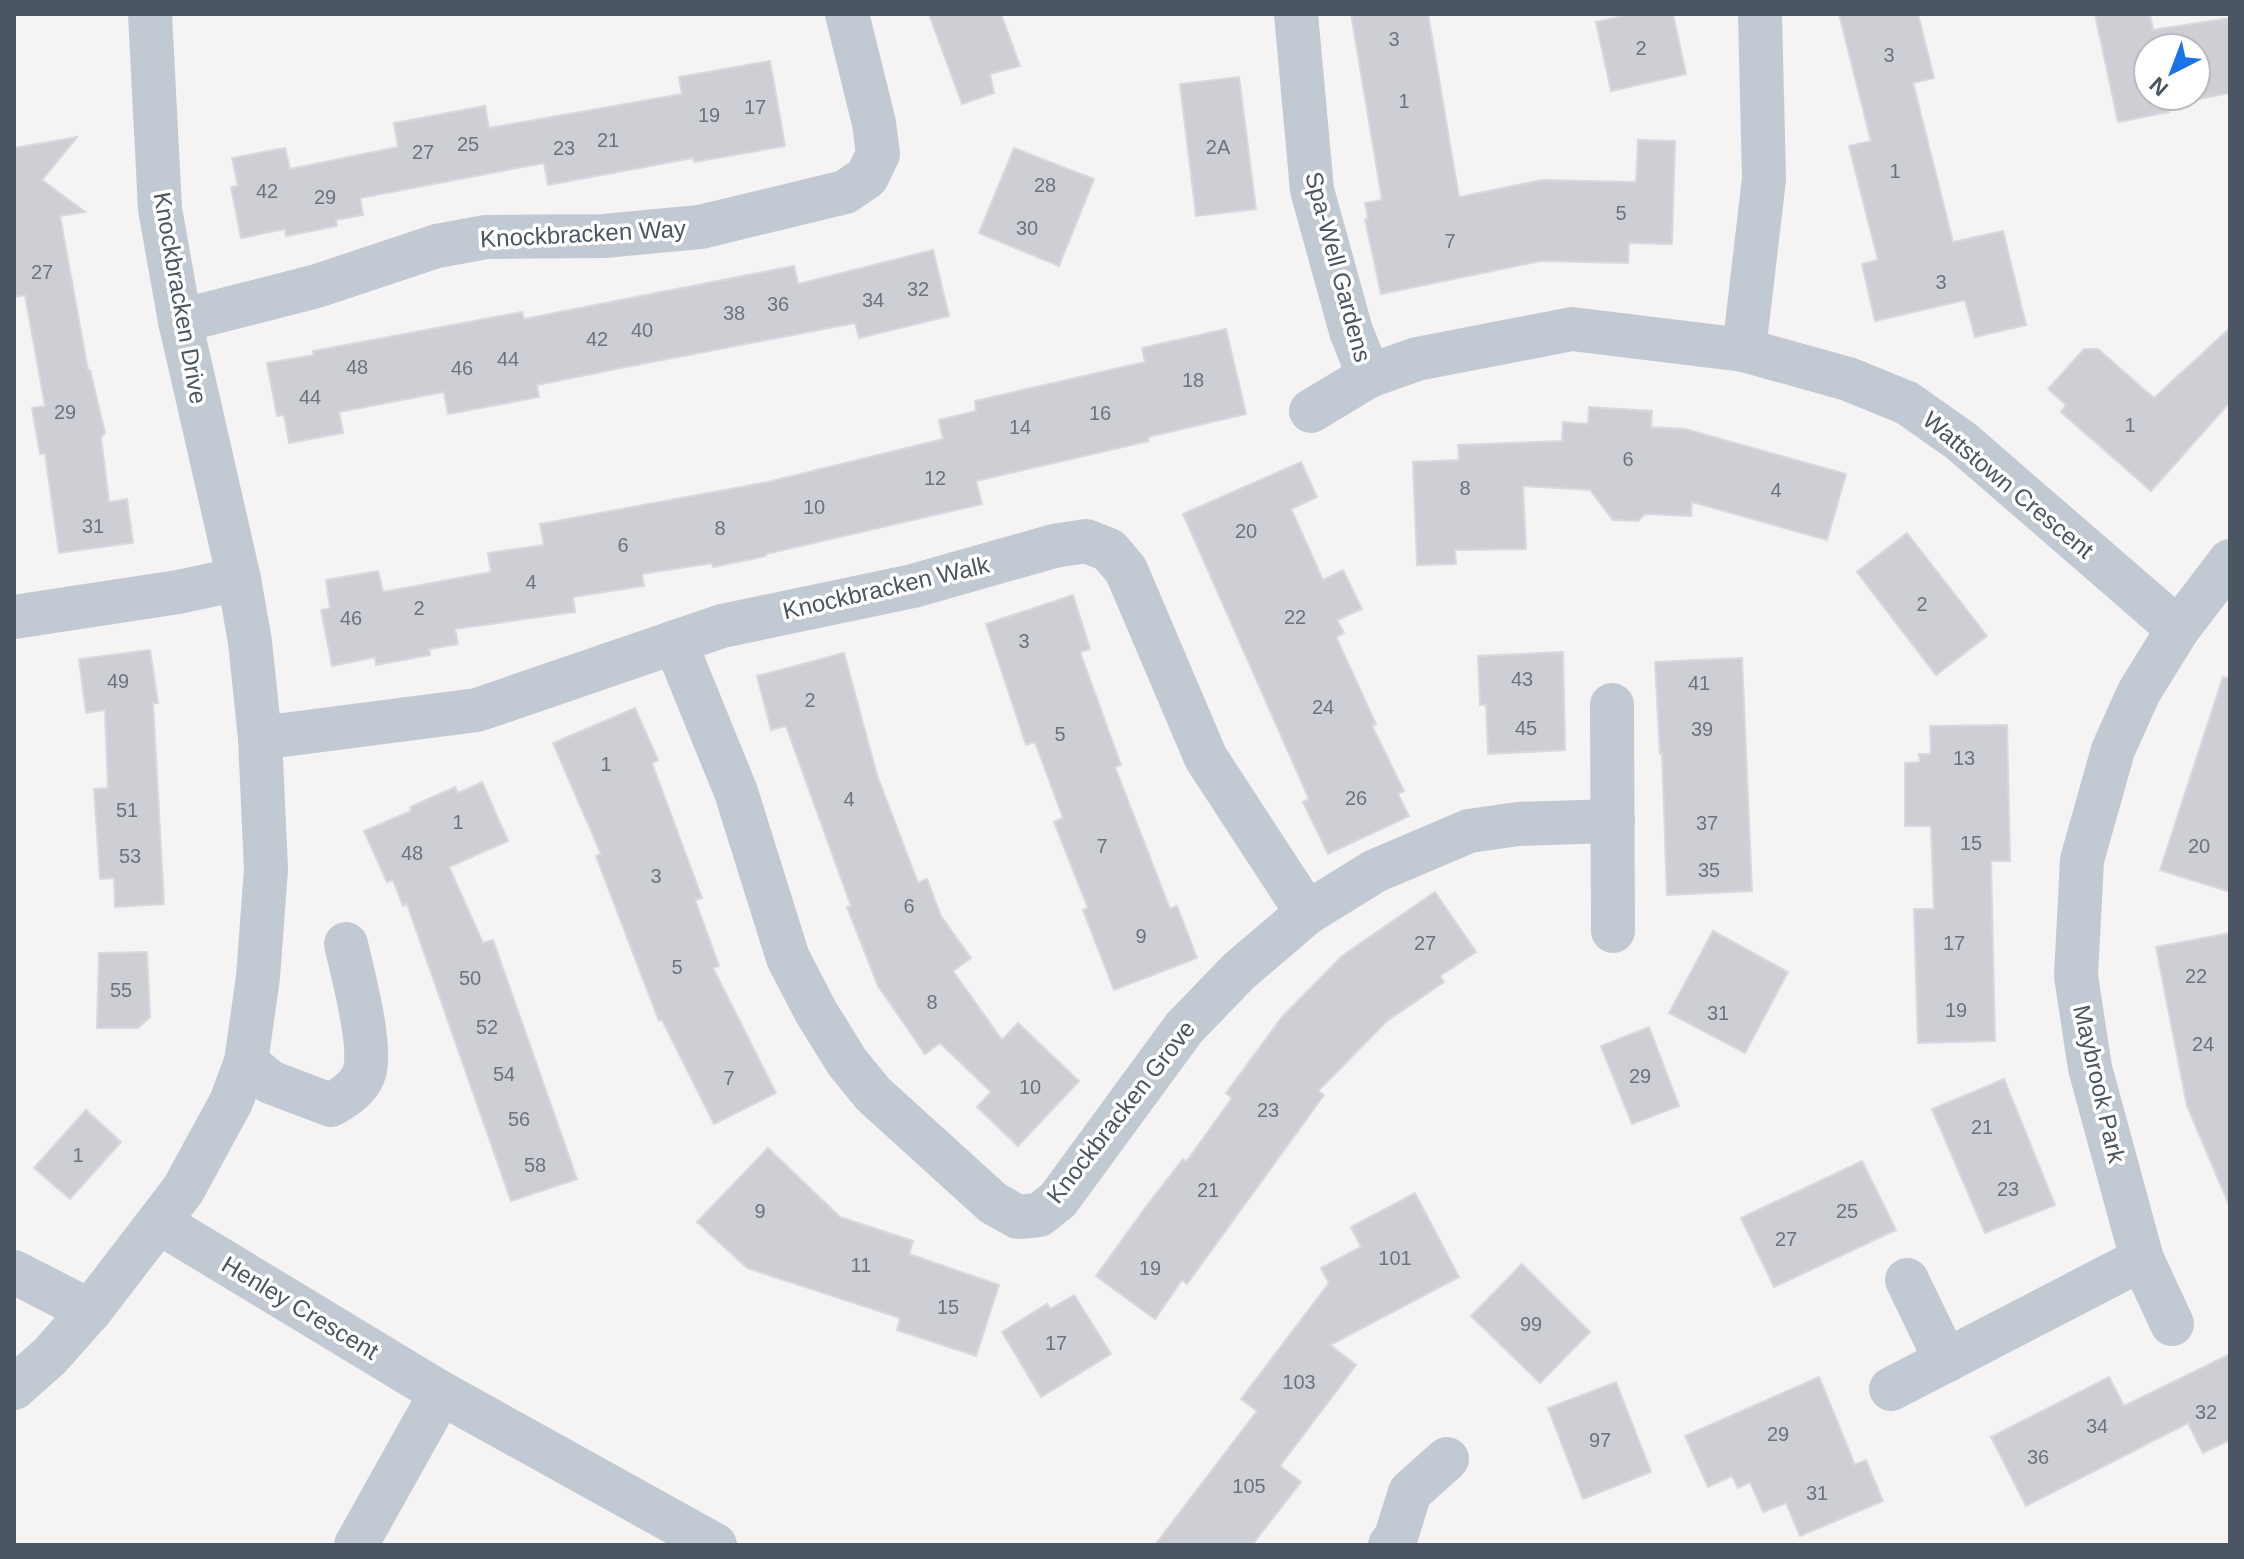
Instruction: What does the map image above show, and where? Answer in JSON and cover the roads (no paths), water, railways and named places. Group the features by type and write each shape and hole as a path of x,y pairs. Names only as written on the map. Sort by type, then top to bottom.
{"street":[{"name":"Knockbracken Drive","path":"14,1388 50,1356 90,1311 183,1190 231,1102 246,1062 258,977 266,869 260,738 250,642 239,579 180,321 160,209 150,14"},
{"name":"Knockbracken Way","path":"180,321 317,286 449,244 486,237 604,236 700,227 845,192 867,177 878,154 874,123 847,14"},
{"name":"Spa-Well Gardens","path":"1296,14 1312,190 1351,331 1369,376"},
{"path":"1744,350 1764,179 1760,14"},
{"name":"Wattstown Crescent","path":"1311,411 1369,376 1417,359 1572,329 1744,350 1848,379 1907,403 1961,441 2178,629"},
{"name":"Knockbracken Walk","path":"260,738 477,710 590,674 675,642 771,614 913,586 1054,546 1086,541 1109,550 1126,570 1206,758 1307,913"},
{"name":"Maybrook Park","path":"2172,1324 2142,1259 2090,1068 2076,976 2082,860 2113,750 2139,692 2178,629 2230,561"},
{"path":"14,617 178,592 239,579"},
{"name":"Knockbracken Grove","path":"675,642 736,792 788,958 816,1012 847,1062 873,1094 993,1203 1018,1217 1039,1215 1058,1200 1184,1028 1239,971 1307,913 1375,871 1469,831 1518,824 1613,821"},
{"path":"1612,705 1613,931"},
{"path":"246,1062 270,1082 331,1105 351,1093 365,1071 364,1030 346,944"},
{"name":"Henley Crescent","path":"160,1223 441,1393 715,1545"},
{"path":"1891,1389 2142,1259"},
{"path":"14,1272 90,1311"},
{"path":"1907,1280 1946,1361"},
{"path":"356,1545 441,1393"},
{"path":"1390,1545 1396,1537 1410,1492 1447,1459"}]}
